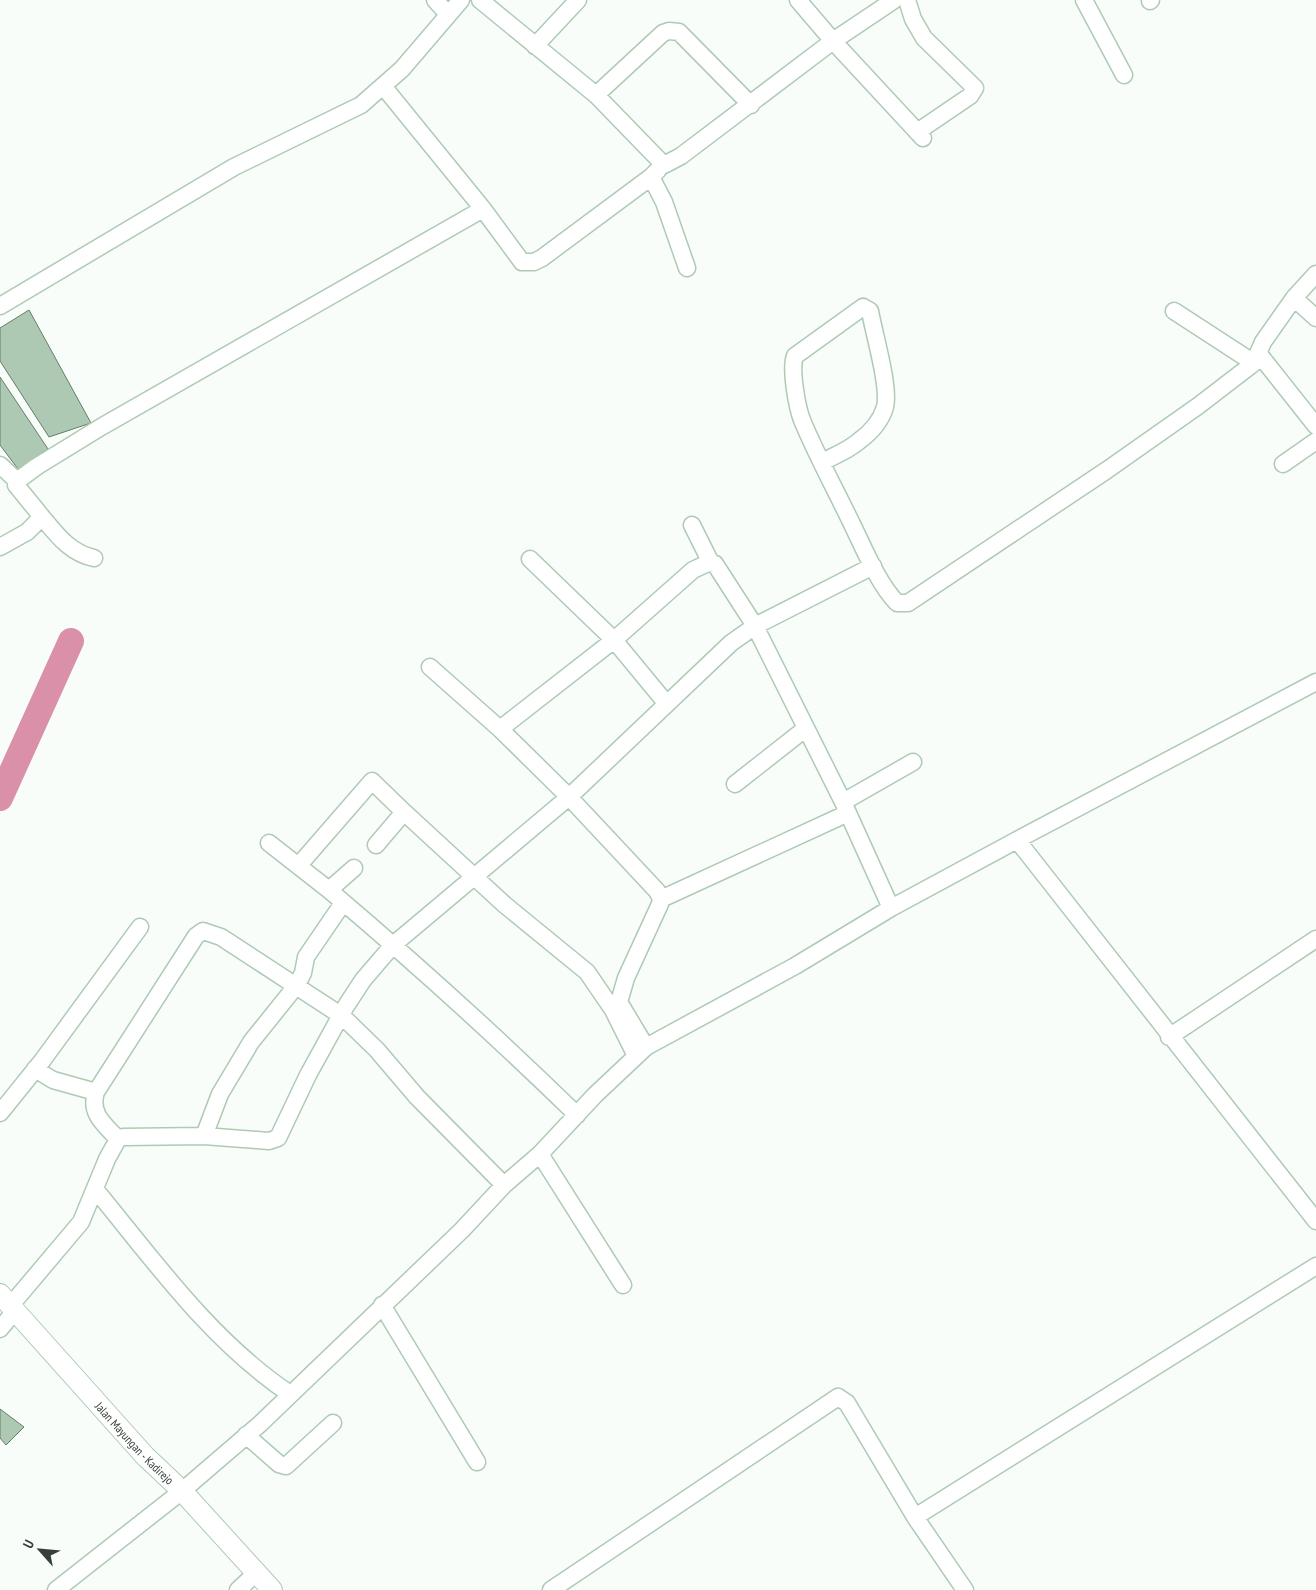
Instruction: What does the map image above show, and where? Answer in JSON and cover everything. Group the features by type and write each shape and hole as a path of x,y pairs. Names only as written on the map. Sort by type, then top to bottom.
{"main road":[{"name":"Jalan Mayungan - Kadirejo","path":"9,1304 145,1456 182,1492 255,1574 272,1590"}],"street":[{"path":"435,0 447,13"},
{"path":"0,306 234,167 362,105 402,69 447,13 461,0"},
{"path":"480,0 596,95 664,165"},
{"path":"535,46 578,0"},
{"path":"798,0 833,41 920,135 970,96 975,88 924,38 913,19 907,0"},
{"path":"383,86 483,210 518,259 527,263 534,262 664,165 681,156 751,105 833,41 894,0"},
{"path":"1084,0 1124,75"},
{"path":"596,95 663,33 674,30 679,32 751,105"},
{"path":"651,176 664,202 687,268"},
{"path":"17,481 36,467 101,427 483,210"},
{"path":"822,462 858,442 873,428 884,409 886,400 884,381 870,311 867,308 863,307 799,352 793,362 802,418 822,462 873,566 897,603 908,603 1107,470 1198,406 1256,358 1263,342 1294,298 1316,274"},
{"path":"1294,298 1316,318"},
{"path":"1174,311 1256,358 1316,426"},
{"path":"1283,464 1316,441"},
{"path":"0,465 17,481 16,485 19,490 65,544 86,556 94,558"},
{"path":"0,547 28,532 42,518"},
{"path":"692,525 711,562 718,566 755,626 891,908"},
{"path":"530,559 614,640 666,703"},
{"path":"500,729 614,640 693,570 711,562"},
{"path":"118,1138 204,1136 269,1141 278,1138 308,1075 362,980 393,945 569,797 731,643 755,626 873,566"},
{"path":"430,667 500,729 569,797 650,881 661,899"},
{"path":"56,1590 182,1492 246,1435 462,1230 504,1185 540,1154 641,1052 795,966 891,908 1316,682"},
{"path":"735,784 806,729"},
{"path":"641,1052 619,1002 626,978 661,899 844,808 913,762"},
{"path":"299,865 372,781 473,877 586,972 641,1052"},
{"path":"376,845 404,812"},
{"path":"1017,840 1316,1221"},
{"path":"269,843 299,865 393,945 577,1115"},
{"path":"329,890 354,868"},
{"path":"204,1136 220,1094 252,1042 296,986 303,973 306,957 343,903"},
{"path":"0,1113 35,1069 140,927"},
{"path":"118,1138 96,1116 94,1105 96,1092 187,948 196,936 203,931 221,937 342,1016 377,1050 418,1097 504,1185"},
{"path":"1170,1037 1316,939"},
{"path":"35,1069 53,1080 96,1092"},
{"path":"0,1329 9,1304 81,1222 118,1138"},
{"path":"540,1154 623,1285"},
{"path":"94,1190 157,1268 189,1303 238,1353 268,1380 290,1394"},
{"path":"915,1517 1316,1266"},
{"path":"382,1305 477,1462"},
{"path":"551,1590 838,1397 847,1403 915,1517 965,1590"},
{"path":"246,1435 279,1464 286,1466 333,1423"},
{"path":"238,1590 255,1574"}],"building":[{"path":"29,310 91,423 49,437 0,361 0,328"},
{"path":"0,377 48,449 18,469 0,445"},
{"path":"0,1409 24,1427 6,1445 0,1438"}],"waterway":[{"path":"0,798 71,641"}]}
